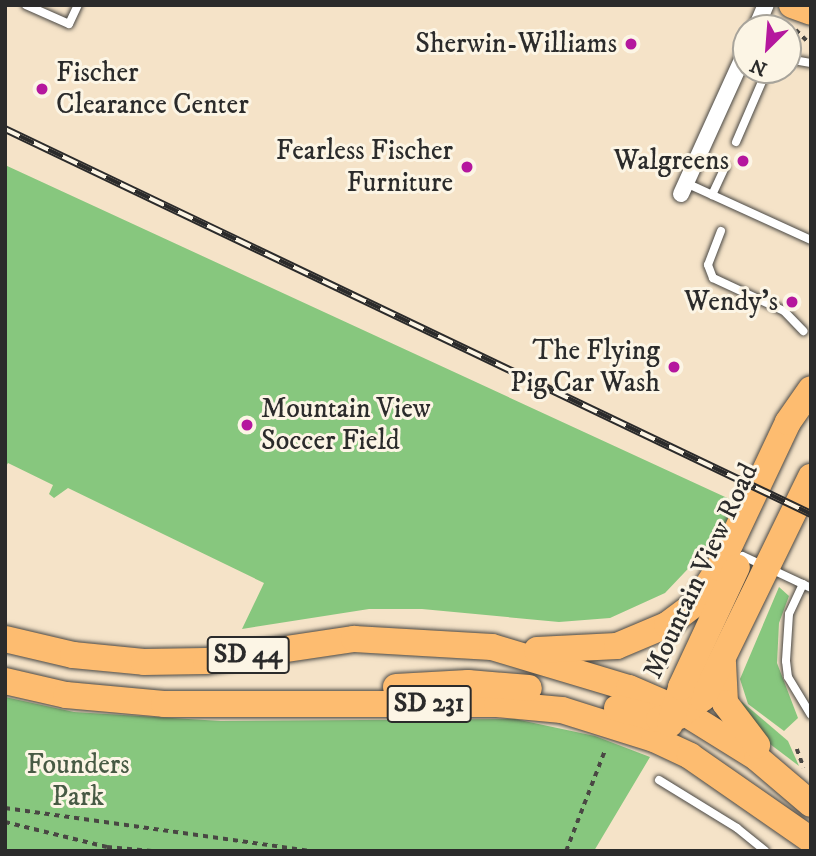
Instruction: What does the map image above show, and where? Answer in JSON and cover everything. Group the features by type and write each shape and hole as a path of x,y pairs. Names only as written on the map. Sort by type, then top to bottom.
{"main road":[{"name":"SD 44","path":"5,639 73,656 144,662 206,661 354,639 583,651 617,646 649,635 685,612 714,576 788,422 811,389"},
{"name":"Mountain View Road","path":"690,757 673,736 682,709 743,556 811,410"},
{"name":"Mountain View Road","path":"682,709 723,662 811,477"},
{"name":"SD 231","path":"492,648 618,685 682,709 757,758 811,804"},
{"path":"723,662 723,696 733,719 755,744 811,788"},
{"name":"SD 44","path":"5,681 66,695 164,704 241,702"},
{"path":"241,702 468,683 582,696 649,719 682,709"},
{"name":"SD 231","path":"241,702 531,705 609,723 690,757 811,840"}],"street":[{"path":"684,188 732,83"}],"lane":[{"path":"26,5 69,24 78,5"},
{"path":"736,142 761,84"},
{"path":"712,195 724,167"},
{"path":"684,188 712,195 811,240"},
{"path":"720,231 708,264 713,278 784,312 803,331"},
{"path":"743,556 807,586 789,614 786,661 788,677 811,715"},
{"path":"659,780 765,851"}],"path":[{"path":"642,659 670,668"},
{"path":"566,851 605,750"},
{"path":"5,808 310,851"},
{"path":"5,822 107,847 152,851"}],"green space":[{"path":"5,165 736,502 721,534 665,593 610,618 559,622 422,609 369,609 242,629 264,583 68,488 54,498 49,494 53,485 8,463 5,468"},
{"path":"779,587 789,596 779,623 777,663 798,718 784,731 748,704 740,679"},
{"name":"Founders Park","path":"5,697 74,712 221,721 515,719 595,736 650,757 594,851 5,851"},
{"path":"741,701 788,741 799,766 754,732"}],"railway":[{"path":"5,129 811,514"}],"place":[{"name":"Sherwin-Williams","path":"631,44"},
{"name":"Fischer Clearance Center","path":"42,89"},
{"name":"Walgreens","path":"743,161"},
{"name":"Fearless Fischer Furniture","path":"467,167"},
{"name":"Wendy's","path":"792,302"},
{"name":"The Flying Pig Car Wash","path":"674,367"},
{"name":"Mountain View Soccer Field","path":"247,425"}]}
